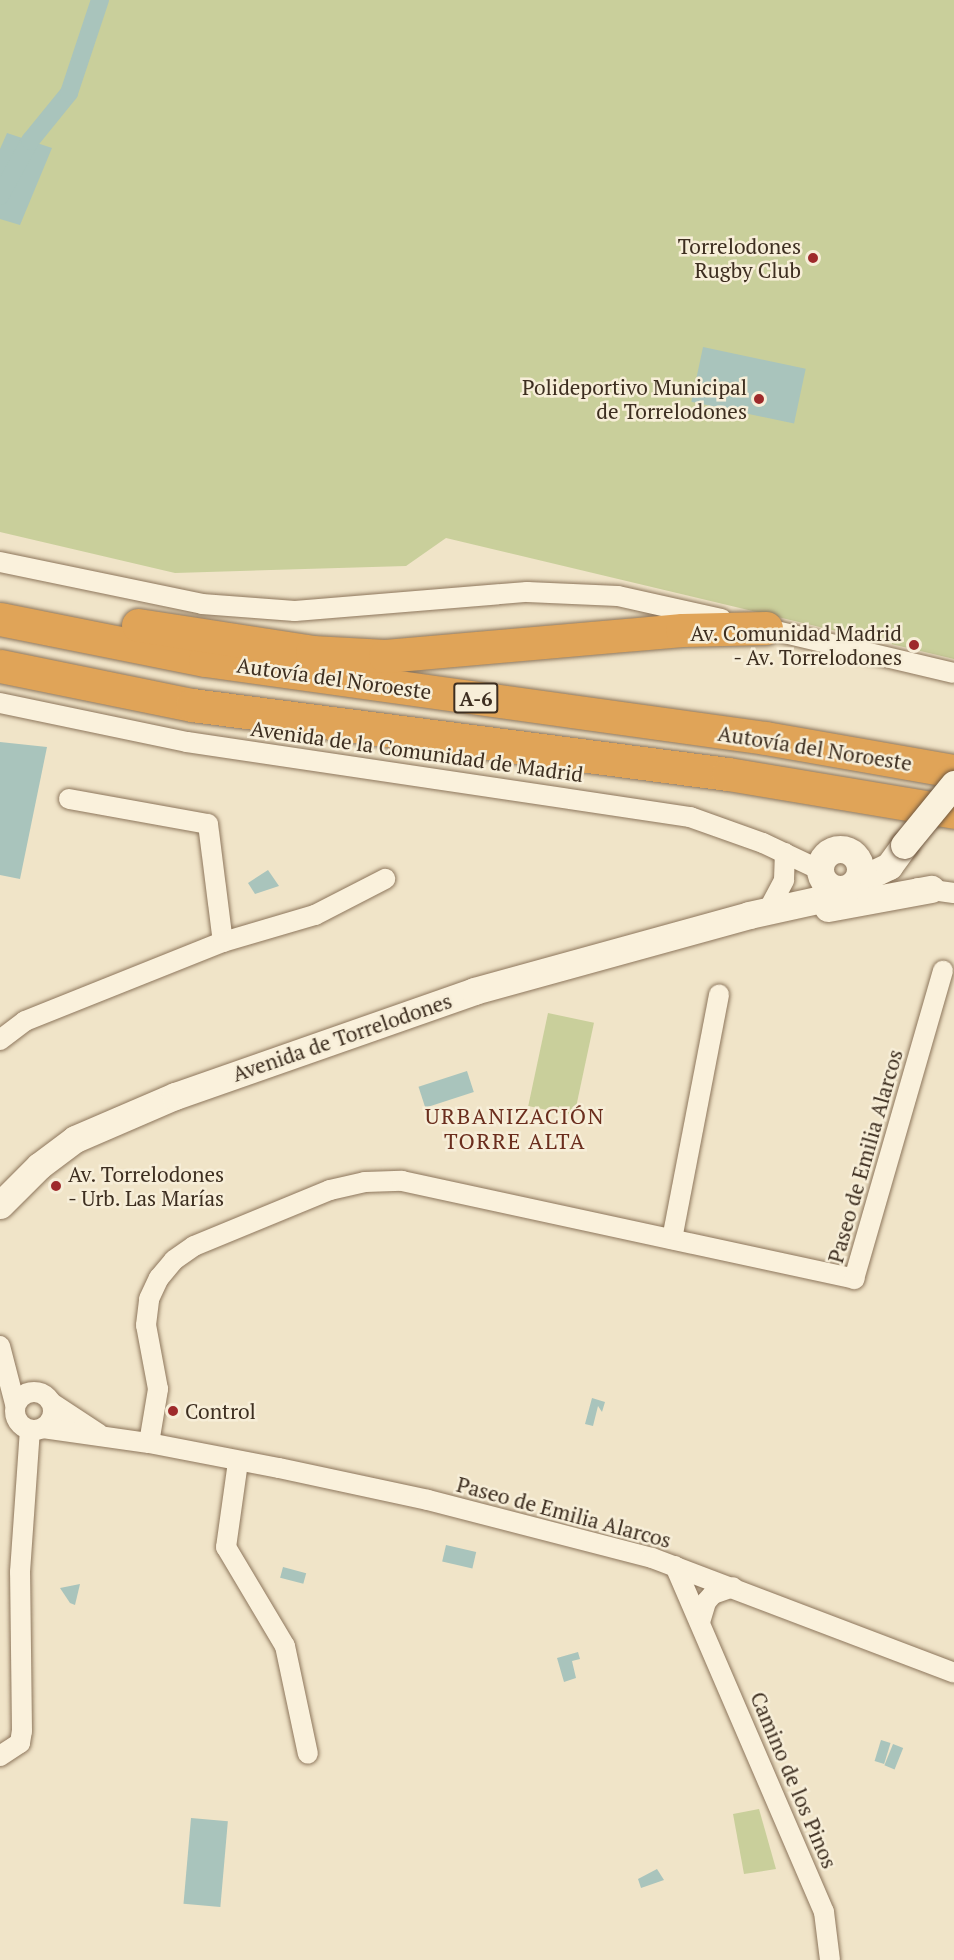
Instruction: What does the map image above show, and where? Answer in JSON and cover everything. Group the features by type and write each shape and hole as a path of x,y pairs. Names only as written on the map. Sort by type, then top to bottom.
{"highway":[{"path":"0,603 349,655 429,654 682,630 766,628"},
{"name":"Autovía del Noroeste","path":"0,619 205,660 754,736 954,771"},
{"name":"Autovía del Noroeste","path":"0,666 192,705 728,774 954,812"}],"main road":[{"name":"Avenida de Torrelodones","path":"0,1224 5,1202 57,1152 115,1118 474,991 701,929 761,909 826,898 852,878 889,866 954,784"},
{"name":"Avenida de Torrelodones","path":"761,909 820,871"},
{"path":"820,871 828,885 852,878"},
{"name":"Avenida de Torrelodones","path":"701,929 730,934 851,902 943,891"}],"street":[{"path":"0,562 202,604 295,611 550,593 618,596 948,670"},
{"name":"Avenida de la Comunidad de Madrid","path":"0,703 187,742 690,817 785,853 820,871"},
{"path":"69,799 208,824 224,942"},
{"path":"761,909 784,880 785,853"},
{"path":"852,878 943,891"},
{"path":"0,1040 25,1021 224,942 315,915 385,879"},
{"name":"Paseo de Emilia Alarcos","path":"149,1443 158,1389 146,1324 149,1299 159,1278 174,1260 194,1246 330,1190 365,1182 402,1181 854,1279 943,971"},
{"path":"672,1239 719,994"},
{"path":"0,1756 20,1743 22,1731 20,1572 36,1429 52,1418 52,1403 36,1391 1,1348"},
{"path":"1,1348 15,1404 16,1421 36,1429"},
{"path":"15,1404 19,1397 36,1391"},
{"name":"Paseo de Emilia Alarcos","path":"52,1403 104,1437"},
{"name":"Paseo de Emilia Alarcos","path":"36,1429 149,1443 428,1500 675,1566 954,1673"},
{"path":"238,1462 226,1547 285,1646 308,1754"},
{"name":"Camino de los Pinos","path":"675,1566 824,1912 831,1960"},
{"path":"700,1622 701,1612 713,1594 733,1587"}],"green space":[{"path":"0,0 954,0 954,659 446,538 406,566 175,573 0,532"},
{"path":"548,1013 594,1023 574,1116 528,1106"},
{"path":"759,1809 776,1869 744,1874 733,1814"}],"water":[{"path":"7,133 52,148 20,225 0,219 0,149"},
{"path":"703,347 806,369 794,424 691,402"},
{"path":"0,742 47,747 20,879 0,875"},
{"path":"268,870 279,886 255,894 248,883"},
{"path":"467,1071 474,1092 425,1108 418,1087"},
{"path":"592,1398 605,1402 602,1412 598,1406 593,1426 585,1424"},
{"path":"446,1545 476,1552 472,1569 442,1562"},
{"path":"283,1567 306,1573 303,1584 280,1578"},
{"path":"80,1584 75,1605 70,1603 60,1588"},
{"path":"578,1652 580,1659 572,1661 576,1678 564,1682 557,1658"},
{"path":"881,1740 891,1743 884,1764 875,1761"},
{"path":"893,1744 903,1748 895,1769 884,1765"},
{"path":"191,1818 228,1821 220,1907 184,1904"},
{"path":"657,1869 664,1880 641,1888 638,1879"}],"waterway":[{"path":"0,196 30,141 69,93 100,0"}],"place":[{"name":"Torrelodones Rugby Club","path":"813,258"},
{"name":"Polideportivo Municipal de Torrelodones","path":"759,399"},
{"name":"Av. Comunidad Madrid - Av. Torrelodones","path":"914,645"},
{"name":"Av. Torrelodones - Urb. Las Marías","path":"56,1186"},
{"name":"Control","path":"173,1411"}],"district":[{"name":"URBANIZACIÓN TORRE ALTA","path":"515,1128"}]}
